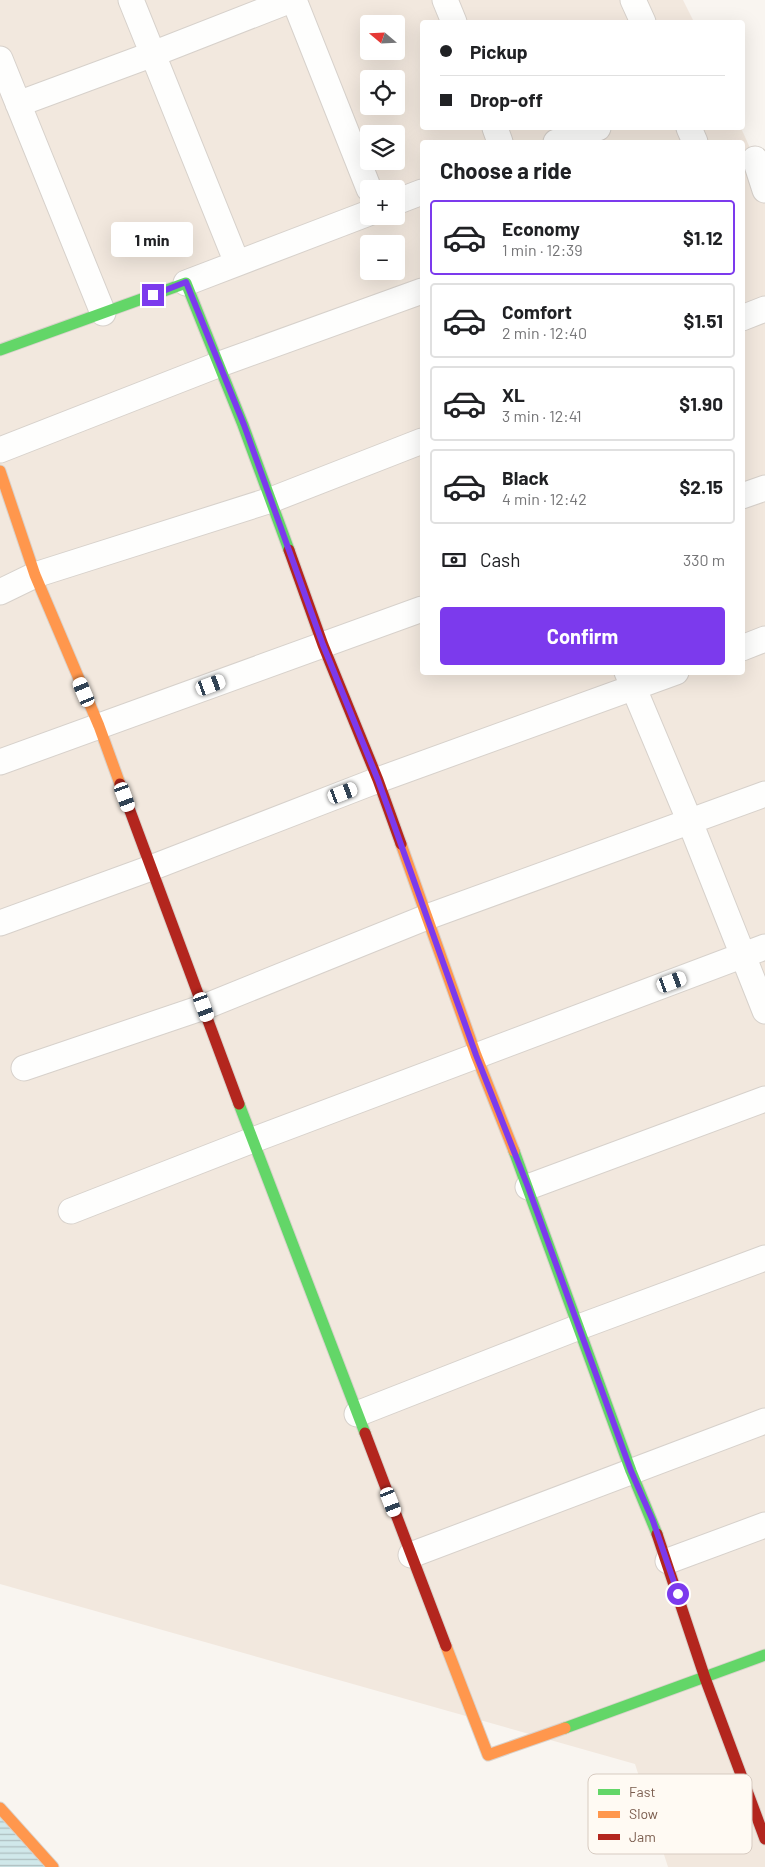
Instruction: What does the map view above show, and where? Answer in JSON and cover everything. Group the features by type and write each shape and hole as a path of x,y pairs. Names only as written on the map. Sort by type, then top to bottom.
{"street":[{"path":"131,0 237,263"},
{"path":"18,104 293,0 365,180"},
{"path":"445,0 453,20"},
{"path":"633,0 642,20"},
{"path":"0,59 102,313"},
{"path":"562,140 592,130"},
{"path":"754,160 765,190"},
{"path":"405,199 420,193"},
{"path":"0,350 360,216"},
{"path":"186,282 220,364 323,645 378,780 476,1055 528,1187 631,1471 668,1561 705,1678 741,1774"},
{"path":"0,450 220,364 420,293"},
{"path":"745,317 765,309"},
{"path":"0,592 35,575 271,500 420,442"},
{"path":"0,472 35,575 99,726 253,1140 488,1755 765,1655"},
{"path":"745,495 765,488"},
{"path":"0,762 420,610"},
{"path":"745,647 765,639"},
{"path":"0,923 151,868 631,680 659,675"},
{"path":"631,680 690,822 754,951 765,1011"},
{"path":"24,1068 204,1007 427,917 765,794"},
{"path":"71,1211 476,1055 754,951"},
{"path":"528,1187 765,1099"},
{"path":"357,1414 580,1327 765,1258"},
{"path":"411,1555 765,1421"},
{"path":"668,1561 765,1525"},
{"path":"752,1804 765,1839"},
{"path":"0,1808 54,1867"}],"shaded area":[{"path":"0,0 683,0 693,20 420,20 420,130 742,130 755,159 765,155 765,1867 668,1867 664,1854 752,1854 752,1774 638,1774 635,1764 0,1584"}],"water":[{"path":"0,1808 53,1867 0,1867"}],"traffic: fast":[{"path":"0,350 186,283 243,425 289,550"},
{"path":"239,1104 365,1433"},
{"path":"514,1151 631,1471 657,1534"},
{"path":"565,1728 765,1655"}],"traffic: slow":[{"path":"0,471 35,575 99,726 120,784"},
{"path":"401,844 476,1055 514,1151"},
{"path":"446,1646 488,1755 565,1728"},
{"path":"0,1808 53,1867"}],"traffic: jam":[{"path":"289,550 323,645 378,780 401,844"},
{"path":"120,784 239,1104"},
{"path":"365,1433 446,1646"},
{"path":"657,1534 705,1678 741,1774"},
{"path":"752,1804 765,1839"}],"route":[{"path":"153,295 186,282 220,364 244,425 323,645 378,780 476,1055 528,1187 631,1471 668,1561 678,1594"}]}
